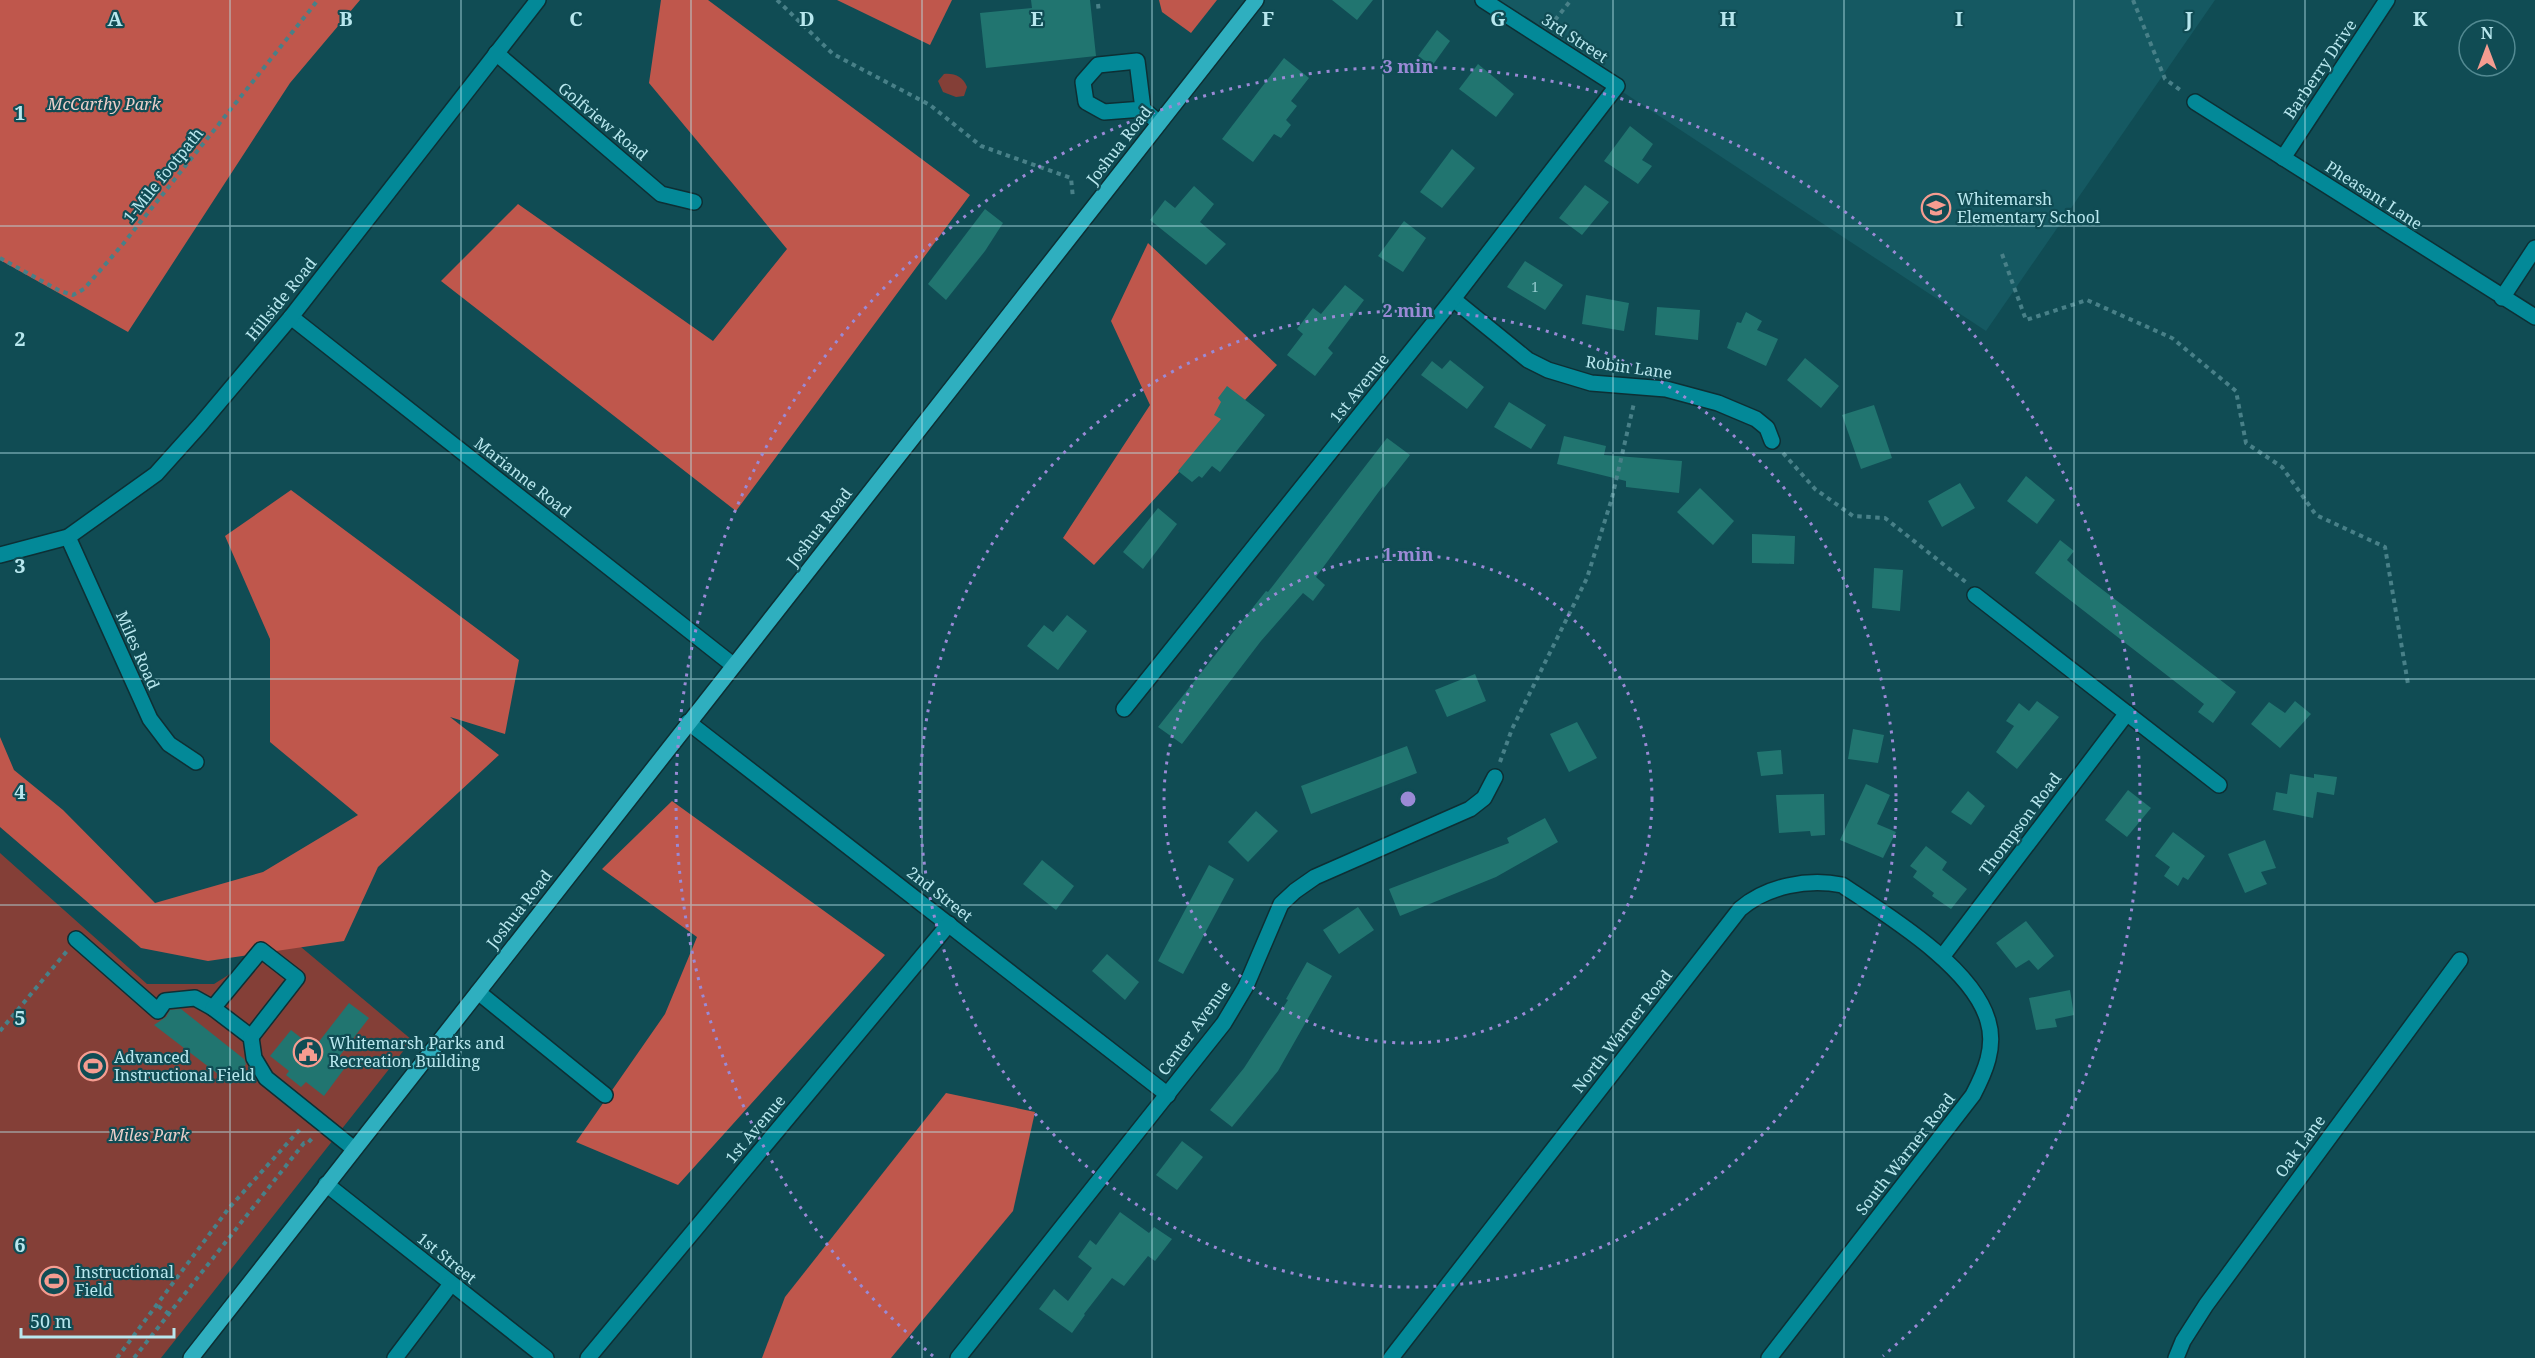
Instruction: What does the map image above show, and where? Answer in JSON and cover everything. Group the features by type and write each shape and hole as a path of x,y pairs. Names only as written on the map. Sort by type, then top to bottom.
{"main road":[{"name":"Joshua Road","path":"326,1184 1256,0"},
{"path":"191,1358 326,1184"}],"street":[{"name":"Hillside Road","path":"0,555 68,537 156,474 291,317 538,0"},
{"name":"3rd Street","path":"1483,0 1617,86"},
{"name":"Barberry Drive","path":"2283,158 2387,0"},
{"name":"Golfview Road","path":"496,53 661,194 694,202"},
{"path":"1143,109 1104,112 1086,102 1083,82 1098,65 1137,62 1143,109 1159,123"},
{"name":"1st Avenue","path":"1124,709 1453,299 1617,86"},
{"name":"Pheasant Lane","path":"2195,102 2535,318"},
{"path":"2502,298 2535,248"},
{"name":"Robin Lane","path":"1453,299 1528,360 1548,370 1591,382 1666,389 1737,410 1756,419 1767,428 1772,441"},
{"name":"Marianne Road","path":"291,317 733,665"},
{"name":"Miles Road","path":"68,537 150,719 169,744 196,762"},
{"path":"1975,594 2218,785"},
{"name":"Thompson Road","path":"1942,957 2127,713"},
{"name":"2nd Street","path":"688,722 1168,1095"},
{"name":"Center Avenue","path":"958,1358 1168,1095 1236,1005 1281,904 1315,877 1470,809 1484,798 1495,777"},
{"name":"North Warner Road","path":"1391,1358 1725,927 1750,901 1775,890 1799,884 1842,885 1942,957"},
{"name":"1st Avenue","path":"588,1358 949,924"},
{"path":"76,939 158,1011 165,1001 195,998 213,1008 251,1037 254,1058 266,1078 353,1148"},
{"path":"213,1008 261,950 297,978 251,1037"},
{"name":"South Warner Road","path":"1769,1358 1973,1095 1982,1079 1988,1060 1988,1022 1979,1000 1942,957"},
{"name":"Oak Lane","path":"2176,1358 2183,1341 2206,1305 2460,960"},
{"path":"478,992 605,1095"},
{"name":"1st Street","path":"326,1184 546,1358"},
{"path":"395,1358 451,1284"}],"path":[{"name":"1-Mile footpath","path":"0,258 73,296 84,289 123,244 318,0"},
{"path":"777,0 832,54 930,105 981,146 1071,178 1073,198"},
{"path":"1555,20 1570,0"},
{"path":"2133,0 2165,79 2195,102"},
{"path":"1098,4 1099,13"},
{"path":"2002,254 2026,320 2087,300 2172,339 2236,391 2246,443 2282,467 2316,515 2385,548 2408,684"},
{"path":"1495,777 1512,729 1587,578 1612,498 1638,387"},
{"path":"1772,441 1815,489 1853,516 1885,518 1965,579 1975,594"},
{"path":"0,1031 76,939"},
{"path":"117,1358 229,1208 303,1126 297,1121"},
{"path":"134,1358 303,1143 308,1143 318,1131"},
{"path":"158,1306 168,1314"}],"shaded area":[{"name":"Whitemarsh Elementary School","path":"1483,0 2215,0 1986,331"}],"green space":[{"name":"McCarthy Park","path":"0,0 360,0 290,83 128,332 0,260"},
{"path":"661,0 708,0 970,195 736,511 441,281 518,204 713,341 787,249 649,83"},
{"path":"837,0 952,0 930,45"},
{"path":"1159,0 1217,0 1191,33 1162,12"},
{"path":"944,74 952,74 961,78 967,87 964,96 956,97 943,92 938,81"},
{"path":"1148,243 1277,365 1094,565 1063,538 1150,405 1111,321"},
{"path":"291,490 519,660 505,734 450,717 499,755 378,867 344,941 208,961 141,948 0,827 0,737 14,770 63,810 155,903 263,872 358,815 270,742 270,639 225,536"},
{"path":"672,801 885,955 678,1185 576,1142 665,1014 697,937 602,869"},
{"name":"Miles Park","path":"0,853 147,984 214,984 289,937 412,1040 161,1358 0,1358"},
{"path":"946,1093 1035,1112 1013,1211 891,1358 762,1358 785,1297"}],"building":[{"path":"1031,0 1090,0 1096,56 986,68 980,13 1032,8"},
{"path":"1332,0 1373,0 1357,20"},
{"path":"1437,30 1450,41 1432,66 1418,56"},
{"path":"1284,58 1309,78 1291,101 1297,106 1286,120 1291,125 1281,138 1274,134 1253,162 1222,139"},
{"path":"1478,64 1514,94 1496,117 1459,89"},
{"path":"1630,126 1653,144 1642,160 1652,166 1638,184 1604,161"},
{"path":"1452,149 1475,168 1442,208 1420,192"},
{"path":"1585,185 1609,202 1582,235 1559,218"},
{"path":"1194,186 1214,204 1200,222 1226,244 1206,265 1150,220 1165,200 1175,208"},
{"path":"985,209 1003,223 985,251 946,300 928,284"},
{"path":"1404,221 1426,238 1403,272 1378,256"},
{"path":"1525,261 1563,285 1545,310 1507,287"},
{"path":"1345,285 1364,300 1328,348 1333,353 1315,376 1287,355 1303,334 1297,329 1313,308 1321,314"},
{"path":"1586,295 1629,303 1624,331 1582,324"},
{"path":"1657,307 1700,310 1698,340 1655,335"},
{"path":"1746,312 1762,321 1757,330 1778,339 1766,366 1727,348 1737,322 1741,323"},
{"path":"1805,358 1839,386 1821,408 1787,380"},
{"path":"1450,360 1484,387 1467,409 1421,375 1432,361 1442,369"},
{"path":"1227,386 1265,415 1220,472 1212,466 1202,478 1199,476 1192,482 1178,471 1221,419 1214,415 1221,402 1218,398"},
{"path":"1509,402 1546,425 1531,449 1494,427"},
{"path":"1874,405 1892,458 1861,469 1842,415"},
{"path":"1564,436 1606,446 1604,455 1682,461 1679,493 1626,487 1626,481 1557,464"},
{"path":"1387,438 1410,455 1384,488 1383,486 1316,577 1325,585 1313,601 1303,593 1261,641 1182,744 1158,727 1266,591 1268,592"},
{"path":"2026,476 2055,500 2037,524 2007,501"},
{"path":"1960,483 1975,508 1942,527 1928,501"},
{"path":"1700,488 1734,521 1713,545 1677,512"},
{"path":"1158,508 1177,524 1143,569 1123,552"},
{"path":"1752,534 1795,536 1794,564 1752,563"},
{"path":"2060,540 2074,551 2067,560 2082,574 2236,692 2213,723 2198,712 2204,704 2035,573"},
{"path":"1874,568 1903,570 1900,611 1872,608"},
{"path":"1067,615 1087,631 1058,670 1027,646 1044,625 1053,632"},
{"path":"1475,674 1486,701 1447,717 1435,690"},
{"path":"2037,701 2059,717 2017,769 1996,752 2014,726 2006,721 2019,703 2029,711"},
{"path":"2295,701 2311,714 2280,748 2251,724 2269,702 2285,713"},
{"path":"1577,722 1597,758 1569,772 1550,734"},
{"path":"1853,729 1884,735 1878,763 1848,759"},
{"path":"1407,746 1417,773 1311,814 1301,786"},
{"path":"1781,750 1783,774 1761,776 1757,752"},
{"path":"2290,774 2314,778 2314,774 2337,777 2334,795 2317,792 2313,818 2273,810 2276,792 2287,794"},
{"path":"1866,784 1890,795 1877,824 1896,832 1883,858 1840,840"},
{"path":"2128,790 2151,808 2127,837 2105,820"},
{"path":"1968,791 1985,806 1971,825 1951,812"},
{"path":"1824,794 1825,835 1811,836 1810,831 1779,833 1776,795"},
{"path":"1256,811 1278,831 1248,862 1228,842"},
{"path":"1545,818 1558,842 1496,877 1400,916 1389,889 1509,843 1507,838"},
{"path":"2173,832 2205,856 2188,880 2183,877 2178,886 2164,876 2170,867 2155,856"},
{"path":"2265,840 2276,868 2261,872 2267,884 2245,893 2228,854"},
{"path":"1926,846 1947,862 1942,870 1967,889 1951,909 1932,896 1934,893 1913,877 1917,871 1910,866"},
{"path":"1042,860 1074,886 1056,910 1023,884"},
{"path":"1209,865 1234,879 1183,974 1158,961"},
{"path":"1358,907 1374,930 1339,954 1323,930"},
{"path":"2026,921 2054,956 2038,970 2029,960 2016,968 1996,943"},
{"path":"1107,954 1139,982 1125,1000 1092,971"},
{"path":"1307,962 1332,976 1278,1071 1232,1127 1210,1110 1244,1068 1288,1000 1286,999"},
{"path":"2070,990 2074,1015 2055,1019 2057,1027 2036,1030 2029,998"},
{"name":"Whitemarsh Parks and Recreation Building","path":"349,1003 369,1018 335,1062 344,1069 324,1096 306,1082 301,1087 286,1075 289,1071 270,1056 291,1030 314,1048"},
{"path":"181,1009 244,1059 246,1064 231,1084 154,1025 166,1017 170,1010"},
{"path":"1182,1141 1203,1157 1177,1190 1156,1175"},
{"path":"1120,1212 1149,1233 1154,1227 1172,1239 1155,1261 1148,1256 1124,1286 1112,1278 1072,1333 1039,1309 1054,1289 1068,1301 1092,1268 1078,1257 1090,1240 1096,1245"}],"place":[{"name":"Whitemarsh Elementary School","path":"1936,208"},
{"name":"Whitemarsh Parks and Recreation Building","path":"308,1052"},
{"name":"Advanced Instructional Field","path":"93,1066"},
{"name":"Instructional Field","path":"54,1281"}]}
